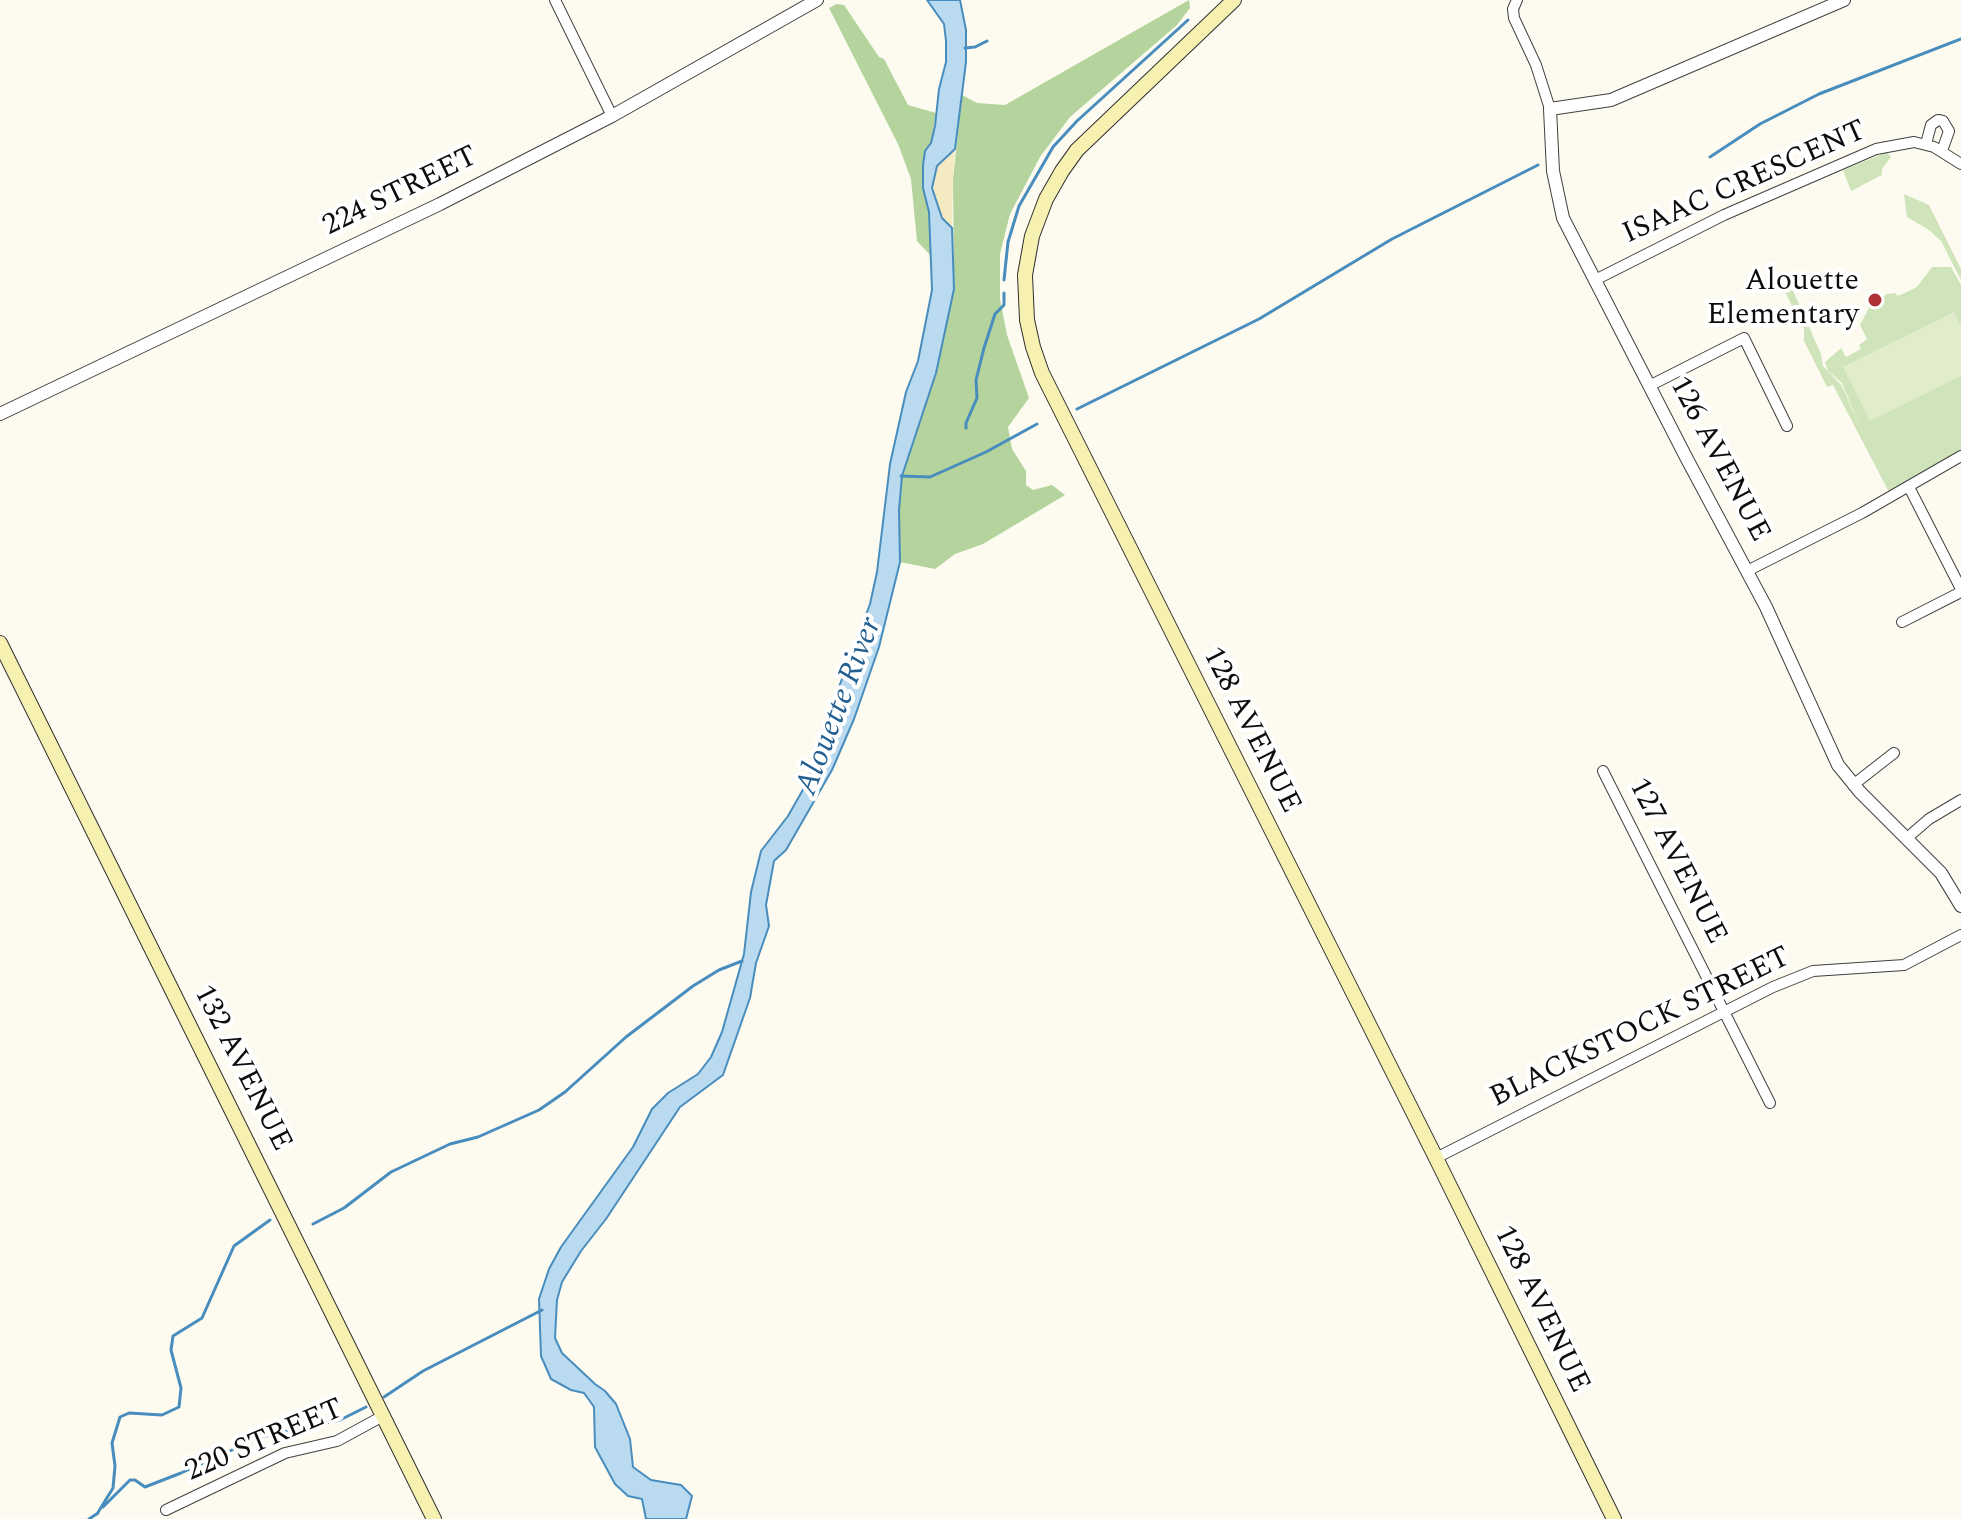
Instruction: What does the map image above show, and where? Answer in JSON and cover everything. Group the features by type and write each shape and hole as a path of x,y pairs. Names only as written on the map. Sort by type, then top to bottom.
{"main road":[{"name":"128 AVENUE","path":"1234,0 1077,150 1062,171 1046,199 1032,236 1025,275 1027,320 1042,373 1614,1519"},
{"name":"132 AVENUE","path":"0,643 434,1519"}],"street":[{"path":"555,0 612,116"},
{"name":"224 STREET","path":"0,414 426,211 612,116 817,0"},
{"name":"126 AVENUE","path":"1517,0 1514,18 1536,65 1550,109 1553,171 1563,218 1777,630 1832,754 1853,785 1941,873 1961,906"},
{"path":"1550,109 1611,100 1844,0"},
{"path":"1926,144 1931,125 1938,120 1943,121 1949,131 1942,151"},
{"name":"ISAAC CRESCENT","path":"1595,280 1724,215 1833,166 1894,144 1926,144 1961,164"},
{"path":"1649,386 1744,338 1787,426"},
{"path":"1747,571 1909,487 1961,456"},
{"path":"1902,622 1961,590 1909,487"},
{"path":"1853,785 1894,753"},
{"name":"127 AVENUE","path":"1603,771 1770,1103"},
{"path":"1907,838 1929,819 1961,800"},
{"name":"BLACKSTOCK STREET","path":"1436,1158 1773,987 1813,971 1904,965 1961,935"},
{"name":"220 STREET","path":"166,1510 285,1453 337,1441 383,1416"}],"green space":[{"path":"1189,0 1190,8 1177,25 1070,117 1040,157 1010,214 1000,254 1000,299 1007,335 1029,398 1008,427 1012,449 1026,471 1026,485 1033,490 1052,485 1065,495 983,544 955,554 935,569 900,562 902,476 936,373 954,289 953,179 962,95 977,103 1005,105"},
{"path":"844,5 879,57 884,59 908,105 936,113 931,143 923,165 931,256 917,241 911,179 898,144 829,8"},
{"path":"1887,152 1891,157 1882,169 1882,175 1851,191 1843,170"},
{"path":"1904,194 1929,205 1961,269 1961,280 1941,241 1907,217"},
{"path":"1932,267 1951,267 1961,285 1961,451 1889,492 1833,385 1827,387 1804,341 1804,329 1778,278 1788,273 1823,366 1842,386 1860,427 1842,383 1828,371 1825,362 1841,348 1846,357 1861,349 1859,345 1867,339 1860,325 1871,304 1887,294 1895,293 1898,296 1917,287"},
{"path":"1954,312 1961,326 1961,376 1870,421 1843,367"}],"sand":[{"path":"955,149 952,228 942,218 932,188 937,166"}],"water":[{"name":"Alouette River","path":"927,0 960,0 966,30 966,62 955,149 937,166 932,188 942,218 952,228 954,289 936,373 902,476 900,562 879,647 832,770 786,850 774,861 766,905 769,926 756,963 750,998 723,1075 680,1107 606,1219 581,1251 562,1282 557,1300 555,1338 562,1353 616,1404 630,1439 633,1467 651,1480 681,1485 692,1496 686,1519 646,1519 642,1499 628,1496 615,1484 595,1447 594,1407 584,1393 551,1379 541,1356 539,1299 549,1269 561,1247 633,1147 652,1109 668,1093 698,1074 711,1057 722,1032 744,954 751,892 761,851 788,816 809,779 818,743 870,604 877,572 890,464 906,392 918,361 932,290 929,212 923,188 923,165 935,126 946,62 946,41 944,24"}],"waterway":[{"path":"1004,280 1008,242 1019,206 1053,147 1077,121 1188,20"},
{"path":"1710,157 1760,124 1819,94 1961,39"},
{"path":"965,48 987,41"},
{"path":"1077,409 1259,319 1392,239 1538,165"},
{"path":"966,428 977,398 976,380 984,348 995,314 1004,305 1004,293"},
{"path":"901,476 930,477 986,452 1037,424"},
{"path":"313,1224 344,1208 391,1172 450,1144 478,1137 539,1110 693,986 719,970 742,961"},
{"path":"97,1514 113,1488 115,1466 112,1443 120,1417 129,1413 162,1415 179,1407 181,1388 171,1350 173,1336 202,1318 234,1246 270,1220"},
{"path":"384,1397 423,1371 542,1310"},
{"path":"103,1507 130,1480 145,1487 261,1437 340,1420 366,1407"},
{"path":"89,1519 98,1513"}],"place":[{"name":"Alouette Elementary","path":"1875,300"}]}
